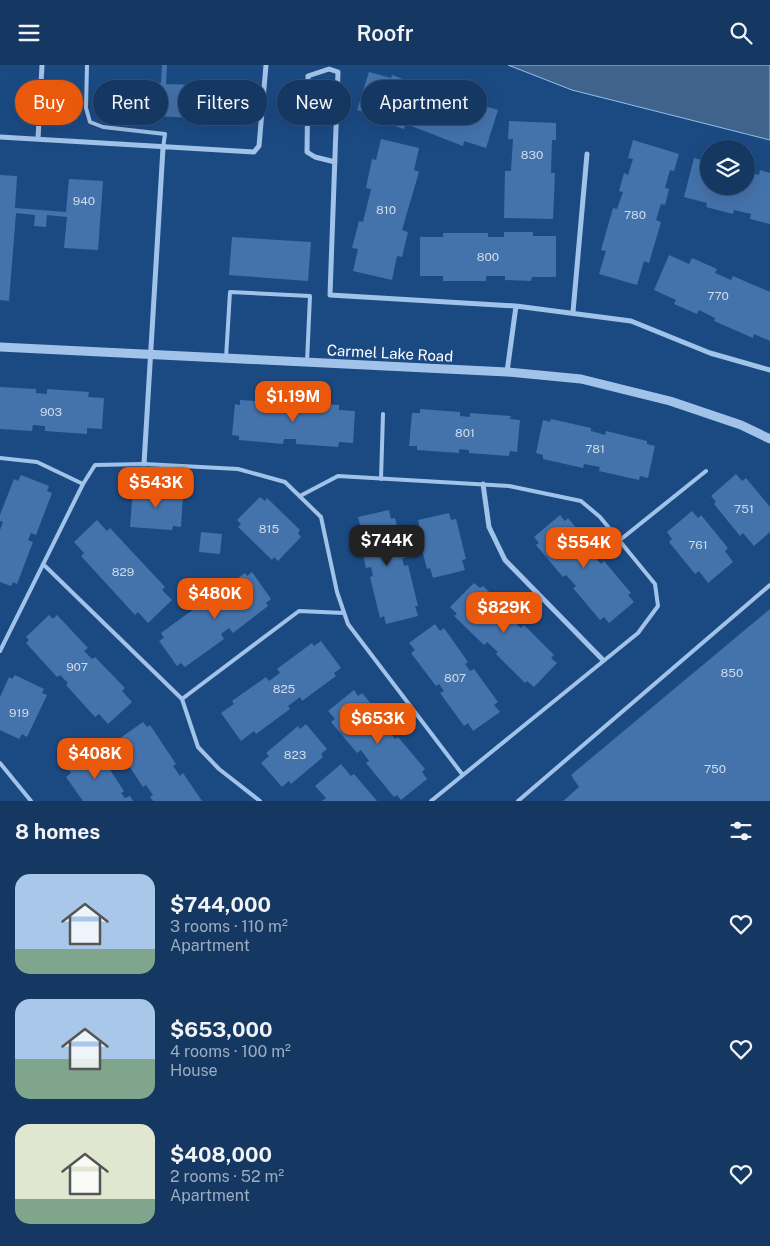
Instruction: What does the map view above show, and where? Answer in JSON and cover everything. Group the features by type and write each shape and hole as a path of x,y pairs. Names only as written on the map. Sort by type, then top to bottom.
{"street":[{"path":"38,139 42,65"},
{"path":"0,137 254,152 259,146 266,65"},
{"path":"335,162 315,157 307,152 308,76 330,69 338,71 335,162 330,295 516,306 631,321 710,353 770,370"},
{"path":"144,464 164,148"},
{"path":"573,312 588,154"},
{"path":"507,372 516,306"},
{"name":"Carmel Lake Road","path":"0,347 507,372 581,379 661,399 741,425 770,439"},
{"path":"483,484 489,527 505,560 603,660"}],"lane":[{"path":"87,65 86,107 90,122 102,127 165,134 164,148"},
{"path":"226,358 230,292 310,296 308,362"},
{"path":"381,479 383,414"},
{"path":"0,458 37,462 83,484"},
{"path":"0,651 83,484 95,465 144,464 238,469 285,482 322,517 337,592 348,624 462,774"},
{"path":"620,540 706,471"},
{"path":"300,496 338,476 509,486 581,501 600,517 655,583 658,606 638,633 431,801"},
{"path":"43,564 182,699 198,747 218,769 260,801"},
{"path":"518,801 770,585"},
{"path":"182,699 299,611 344,613"},
{"path":"0,763 31,801"}],"water":[{"path":"508,65 770,65 770,140 572,90"}],"building":[{"path":"162,65 167,65 166,80 161,80"},
{"path":"369,72 391,78 392,75 406,80 366,80"},
{"path":"168,84 178,84 178,117 168,117"},
{"path":"361,97 361,111 357,110"},
{"path":"487,107 498,110 486,148 464,141 463,146 409,125 487,125"},
{"path":"509,121 556,123 556,140 552,140 551,173 555,173 553,219 504,218 505,171 511,171 513,139 508,139"},
{"path":"391,125 406,125 404,129"},
{"path":"381,139 419,148 414,170 419,172 402,230 408,232 402,257 397,256 392,280 353,271 358,249 352,248 359,221 363,222 371,189 366,188 372,159 376,160"},
{"path":"633,140 679,154 674,171 670,170 665,188 669,189 665,205 661,204 656,220 661,222 649,263 644,261 637,285 599,274 606,251 601,250 613,208 617,209 623,192 619,191 624,173 628,175 633,159 628,158"},
{"path":"694,158 700,160 700,195 755,195 755,174 759,175 760,170 770,173 770,224 750,219 751,214 734,210 733,214 706,207 707,203 684,197"},
{"path":"0,175 17,176 15,208 66,212 69,179 103,181 98,250 64,248 67,217 47,215 46,227 34,226 35,215 16,213 9,301 0,300"},
{"path":"504,232 533,232 533,236 556,236 556,277 532,277 531,281 505,280 505,276 486,276 486,281 443,281 443,276 420,276 420,237 443,237 443,233 488,233 488,237 504,237"},
{"path":"232,237 311,242 308,281 229,275"},
{"path":"669,255 689,264 692,258 717,269 715,273 731,280 733,276 770,292 770,341 754,334 753,338 714,321 715,318 699,310 697,314 674,304 676,300 654,290"},
{"path":"0,387 36,389 36,393 47,394 47,389 89,392 88,397 104,398 102,429 87,428 87,434 45,431 45,426 33,425 32,431 0,429"},
{"path":"240,400 284,403 284,407 297,408 298,402 339,405 339,410 355,411 353,443 339,442 338,447 296,444 296,439 284,439 283,444 239,440 239,436 232,435 235,404 240,405"},
{"path":"420,409 460,412 460,416 470,417 470,413 511,416 510,419 520,420 517,452 510,451 509,456 469,453 469,450 459,449 459,453 417,450 417,446 409,446 412,413 420,413"},
{"path":"551,419 591,428 591,431 605,435 606,431 647,441 647,444 655,446 648,478 640,476 639,480 599,471 600,467 584,464 583,468 543,459 543,455 536,453 543,420 550,422"},
{"path":"736,474 742,481 746,478 770,507 770,532 754,546 743,533 740,536 714,504 716,502 711,496"},
{"path":"21,475 49,486 47,491 52,493 36,535 31,533 28,540 33,542 17,584 13,582 11,586 0,582 0,530 3,522 0,521 0,515 14,479 18,481"},
{"path":"133,487 174,490 174,494 183,495 181,527 173,526 172,530 130,527"},
{"path":"260,497 265,501 267,498 300,530 298,533 301,537 278,561 274,557 272,560 238,527 241,524 237,520"},
{"path":"389,510 391,519 395,518 405,558 402,558 404,566 408,565 418,606 415,606 418,616 386,624 384,616 380,618 370,577 373,576 371,567 366,568 357,528 361,528 358,517"},
{"path":"692,511 698,518 701,515 728,548 725,551 733,562 708,583 699,571 695,574 669,542 672,539 667,532"},
{"path":"449,513 451,520 456,519 466,559 462,560 465,570 433,578 430,568 427,569 417,530 420,529 418,520"},
{"path":"560,515 565,521 568,518 595,550 591,553 601,564 604,561 631,593 628,595 634,602 609,623 604,617 600,620 573,588 576,586 566,575 563,577 536,545 539,543 534,537"},
{"path":"97,520 107,531 110,528 165,587 162,590 172,600 148,623 138,612 135,615 81,556 84,553 74,542"},
{"path":"201,532 222,534 220,554 199,552"},
{"path":"252,572 271,599 266,603 268,606 233,633 229,628 221,634 224,639 185,667 181,663 177,666 159,641 164,638 161,633 198,606 201,610 211,602 209,599 245,573 247,576"},
{"path":"474,583 480,588 483,586 513,615 510,618 521,628 524,625 554,655 551,658 557,663 534,687 527,681 525,683 496,654 498,652 487,642 484,645 454,616 457,614 450,607"},
{"path":"770,609 770,801 563,801 579,787 571,775"},
{"path":"49,615 53,619 57,615 88,648 84,651 92,659 95,657 125,688 122,691 132,702 108,724 99,714 95,717 66,685 68,683 60,675 57,677 26,643 29,640 26,637"},
{"path":"435,624 440,631 444,628 468,662 465,664 470,671 474,669 498,702 494,705 500,712 473,731 468,723 464,726 440,693 444,691 439,684 436,686 411,653 415,650 409,643"},
{"path":"321,641 341,668 334,673 336,676 302,701 300,697 288,706 290,709 256,734 254,731 241,741 221,713 234,704 232,701 266,677 269,681 280,673 277,669 312,643 314,646"},
{"path":"15,675 44,689 42,693 47,695 27,737 22,734 19,739 0,730 0,697 9,677 12,679"},
{"path":"354,690 358,696 362,693 389,725 386,728 395,739 398,737 425,769 422,772 427,779 401,800 397,795 394,797 366,763 369,761 361,750 357,753 331,722 335,719 328,711"},
{"path":"143,722 147,727 150,725 176,764 173,766 180,776 183,773 202,801 153,801 150,797 153,795 146,785 143,787 117,748 120,747 116,741"},
{"path":"306,724 327,749 321,754 323,757 291,784 289,781 282,787 261,763 269,756 266,753 298,726 300,729"},
{"path":"93,751 96,756 99,753 124,791 121,793 125,798 130,796 133,801 83,801 66,777 71,773 67,768"},
{"path":"341,764 351,776 354,774 377,801 322,801 326,798 315,786"}]}
